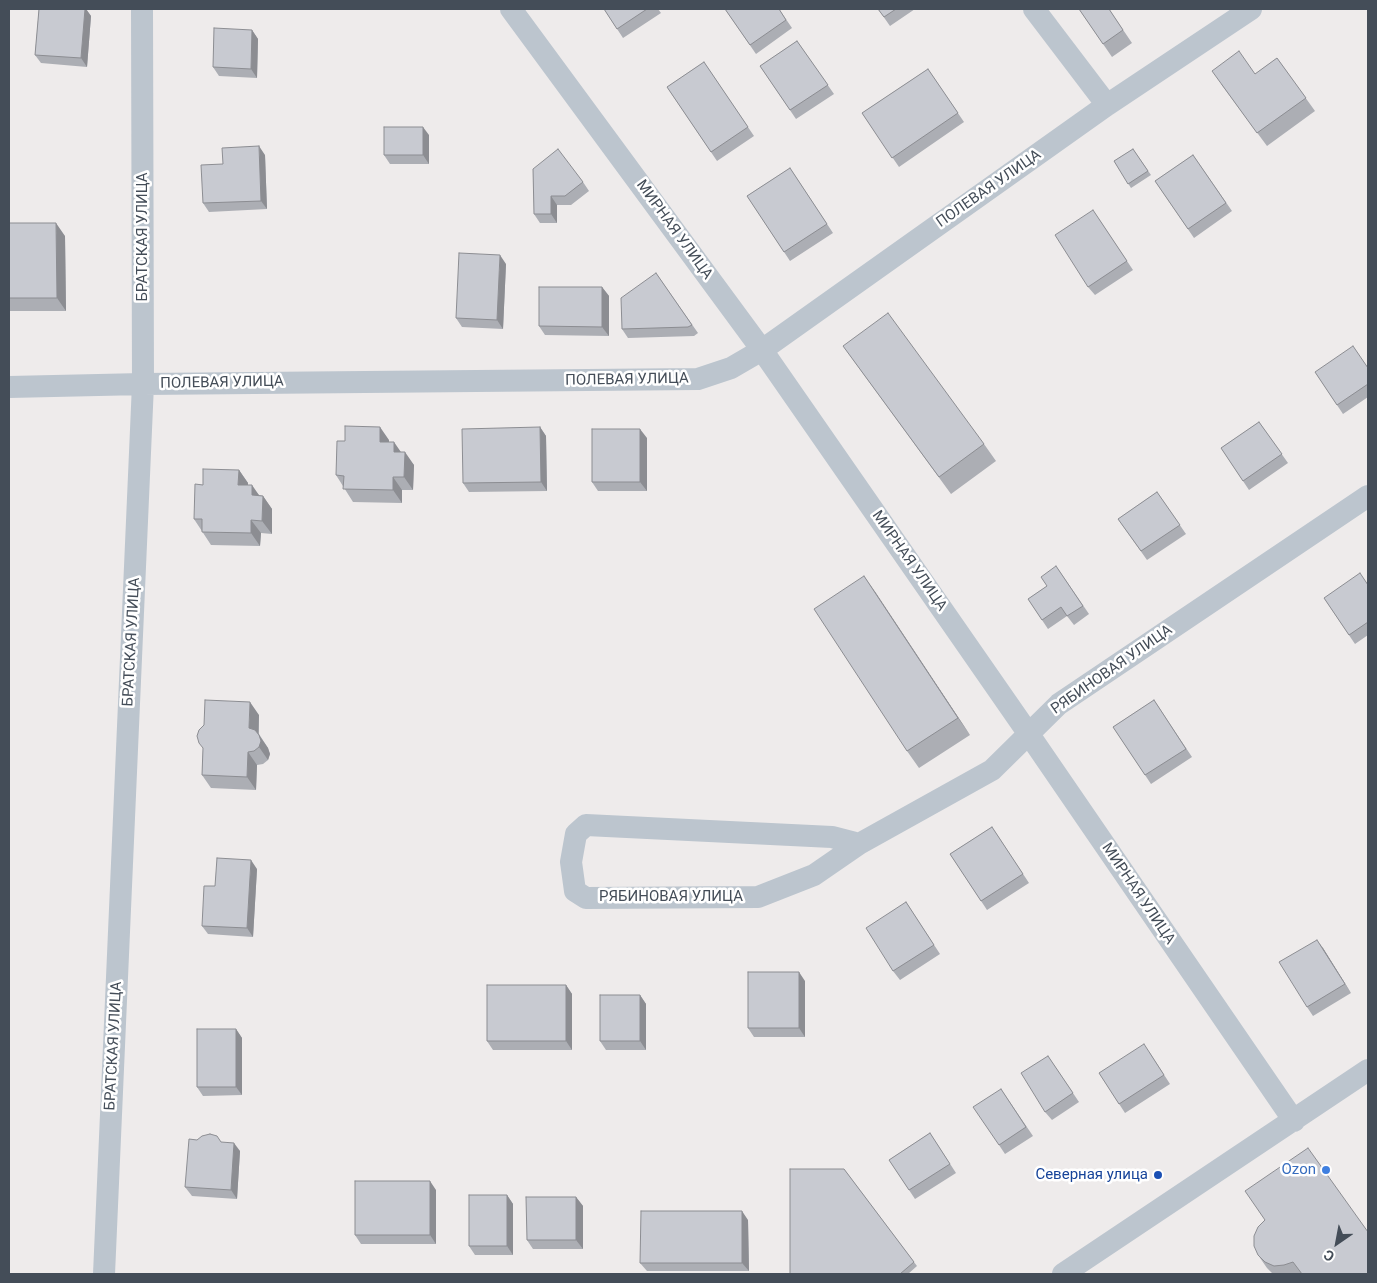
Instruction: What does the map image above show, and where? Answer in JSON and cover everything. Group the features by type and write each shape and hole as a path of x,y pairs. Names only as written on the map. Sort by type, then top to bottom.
{"street":[{"name":"БРАТСКАЯ УЛИЦА","path":"104,1274 143,384 142,9"},
{"name":"МИРНАЯ УЛИЦА","path":"511,9 762,350 1294,1121"},
{"path":"1034,9 1107,105"},
{"name":"ПОЛЕВАЯ УЛИЦА","path":"9,387 698,379 731,368 762,350 1107,105 1251,9"},
{"name":"РЯБИНОВАЯ УЛИЦА","path":"858,844 832,837 586,825 576,834 571,862 575,891 586,898 758,897 814,875 858,844 992,770 1059,704 1368,496"},
{"path":"1063,1274 1368,1070"}],"building":[{"path":"39,9 85,9 81,58 35,55"},
{"path":"604,9 647,9 617,29"},
{"path":"725,9 779,9 786,20 750,45"},
{"path":"878,9 896,9 884,17"},
{"path":"1079,9 1109,9 1123,30 1103,44"},
{"path":"214,28 252,30 251,69 213,67"},
{"path":"797,41 828,85 790,110 760,66"},
{"path":"1239,51 1255,74 1277,58 1306,98 1257,133 1212,71"},
{"path":"704,62 748,127 711,152 667,87"},
{"path":"928,69 958,113 892,158 862,113"},
{"path":"384,127 423,127 423,155 384,155"},
{"path":"259,146 261,201 203,203 201,165 223,164 222,148"},
{"path":"558,149 583,182 565,196 551,196 551,214 534,214 533,169"},
{"path":"1133,149 1148,171 1128,184 1114,161"},
{"path":"1193,155 1226,203 1188,229 1155,181"},
{"path":"790,168 827,224 784,252 747,196"},
{"path":"1093,210 1127,261 1088,287 1055,235"},
{"path":"9,223 56,223 57,298 9,298"},
{"path":"459,253 500,255 497,320 456,318"},
{"path":"656,273 692,325 688,327 622,329 621,298"},
{"path":"539,287 602,287 602,327 539,326"},
{"path":"888,313 984,444 939,477 843,346"},
{"path":"1353,346 1368,368 1368,384 1337,405 1315,372"},
{"path":"1259,422 1282,454 1243,481 1221,448"},
{"path":"345,426 380,427 380,442 394,442 394,452 405,452 404,477 393,477 393,490 343,489 344,476 336,475 337,441 345,441"},
{"path":"540,427 541,482 463,483 462,429"},
{"path":"592,429 640,429 640,482 592,482"},
{"path":"203,469 239,470 238,485 252,485 252,495 263,496 262,521 251,520 251,533 202,532 202,519 194,519 195,484 203,485"},
{"path":"1157,492 1180,525 1141,551 1118,519"},
{"path":"1056,566 1083,606 1067,616 1061,607 1042,620 1028,599 1047,586 1041,577"},
{"path":"1360,573 1368,585 1368,622 1349,635 1324,598"},
{"path":"864,576 958,718 907,751 814,609"},
{"path":"205,700 250,702 249,728 255,730 261,741 259,747 254,751 248,752 247,777 202,775 203,748 197,736 199,730 204,725"},
{"path":"1154,700 1186,749 1145,775 1113,727"},
{"path":"992,827 1023,874 981,901 950,854"},
{"path":"217,858 251,860 247,928 202,926 204,886 215,886"},
{"path":"906,902 934,945 893,971 866,928"},
{"path":"1317,940 1345,984 1307,1007 1279,962"},
{"path":"748,972 799,972 799,1028 748,1028"},
{"path":"487,985 566,985 566,1041 487,1041"},
{"path":"600,995 640,995 640,1041 600,1041"},
{"path":"197,1029 236,1029 236,1087 197,1087"},
{"path":"1144,1044 1164,1075 1119,1104 1099,1073"},
{"path":"1048,1056 1073,1093 1045,1112 1021,1073"},
{"path":"1001,1089 1026,1127 999,1145 973,1107"},
{"path":"930,1133 950,1164 909,1190 889,1160"},
{"path":"210,1134 217,1136 221,1142 234,1143 231,1190 185,1187 189,1139 197,1140 202,1136"},
{"path":"1308,1148 1368,1232 1368,1274 1302,1274 1293,1262 1274,1266 1265,1262 1258,1255 1254,1246 1254,1236 1258,1227 1265,1220 1245,1191"},
{"path":"790,1169 844,1169 914,1262 900,1274 790,1274"},
{"path":"355,1181 430,1181 430,1235 355,1235"},
{"path":"469,1195 507,1195 507,1246 469,1246"},
{"path":"526,1197 576,1197 576,1240 527,1240"},
{"path":"641,1211 742,1211 742,1263 640,1263"}],"place":[{"name":"Ozon","path":"1326,1170"},
{"name":"Северная улица","path":"1158,1175"}]}
